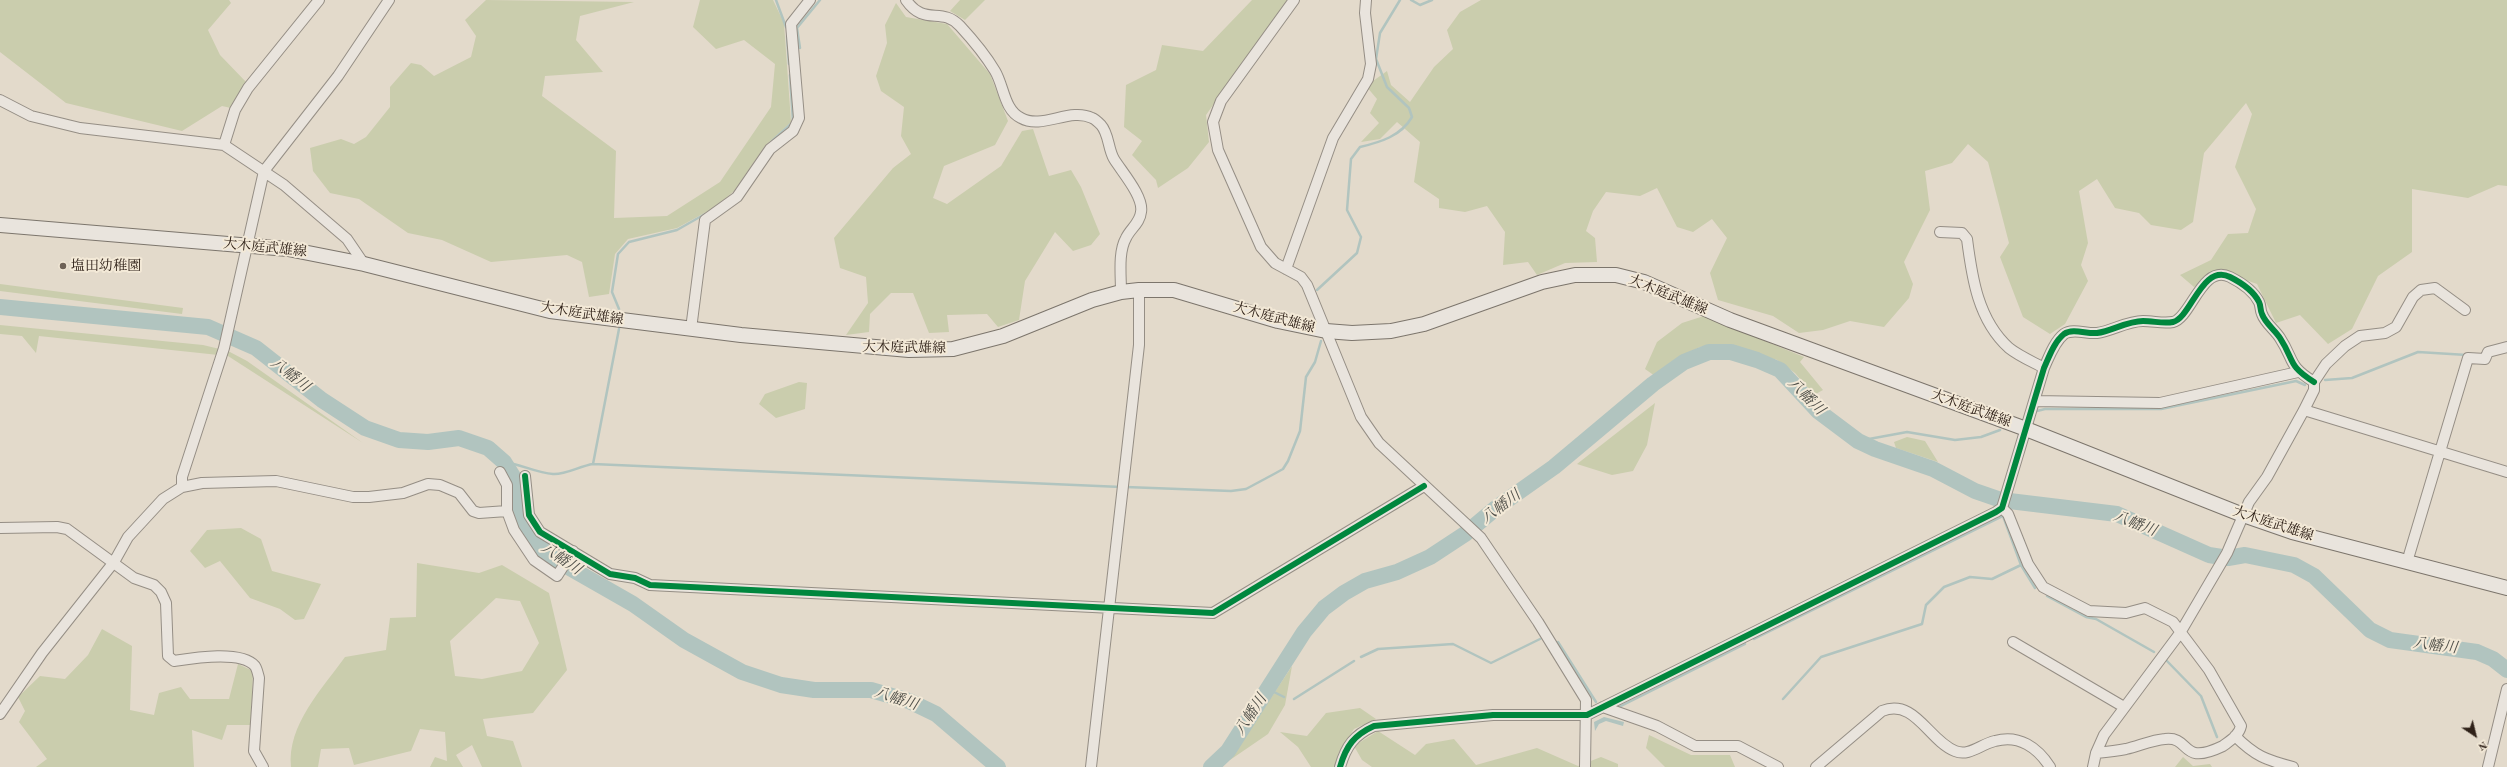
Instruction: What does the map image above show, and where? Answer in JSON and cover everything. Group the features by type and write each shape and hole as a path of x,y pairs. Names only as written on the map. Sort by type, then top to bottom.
{"main road":[{"name":"大木庭武雄線","path":"0,225 288,249 364,264 550,311 691,329 848,346 909,350 953,349 1004,336 1092,300 1121,292 1139,290 1174,290 1278,321 1326,331 1352,333 1392,331 1424,324 1542,282 1575,275 1616,275 1644,282 1730,320 2026,429 2243,515 2292,532 2507,588"}],"street":[{"path":"224,146 235,110 248,88 319,0"},
{"path":"182,487 182,477 224,348 264,171 338,76 389,0"},
{"path":"691,329 705,220 737,197 770,149 793,131 799,118 791,24 810,0"},
{"path":"906,0 913,9 921,15 946,16 959,25 995,71 1011,111 1021,119 1033,122 1077,115 1092,117 1102,126 1114,159 1140,200 1142,211 1126,238 1122,249 1121,292"},
{"path":"1294,0 1221,101 1213,122 1218,150 1261,247 1275,263 1300,277 1307,285 1361,417 1370,431 1424,486 1481,538 1538,622 1586,700 1586,767"},
{"path":"1286,269 1333,138 1368,79 1371,64 1365,14 1366,0"},
{"path":"0,100 31,116 80,128 224,146 284,185 347,239 364,264"},
{"path":"1940,232 1962,233 1967,239 1973,288 1991,327 2010,348 2044,368"},
{"path":"1340,767 1344,753 1351,741 1360,732 1374,726 1493,715 1587,715 2002,508 2044,368 2053,349 2063,335 2069,331 2096,333 2135,322 2168,323 2177,321 2184,316 2195,293 2208,281 2218,276 2228,276 2243,284 2255,295 2262,314 2281,339 2289,359 2298,372 2314,382"},
{"path":"2093,767 2096,753 2104,735 2180,633 2226,553 2243,515 2304,410 2314,390 2314,382 2326,364 2344,346 2360,336 2385,333 2396,326 2413,297 2421,290 2434,288 2464,310"},
{"path":"1091,767 1139,345 1139,290"},
{"path":"2407,562 2468,358 2485,359 2488,352 2507,347"},
{"path":"2034,402 2160,404 2298,372"},
{"path":"2304,410 2507,472"},
{"path":"500,472 507,485 507,511 514,530 534,560 557,576 574,551"},
{"path":"525,476 529,516 540,532 574,551 610,574 635,578 650,585 1213,613 1424,486"},
{"path":"0,714 42,653 114,562 128,537 163,498 182,487 202,483 276,481 353,497 369,497 403,493 428,484 434,484 459,493 473,511 479,513 507,511"},
{"path":"2002,508 2008,514 2028,564 2043,588 2089,611 2126,613 2145,608 2173,622 2209,670 2241,726 2235,736 2208,758 2202,761 2190,757 2176,742 2167,739 2125,749 2096,753"},
{"path":"0,528 57,527 67,529 134,578 154,585 162,592 166,603 168,656 171,660 174,661 205,655 246,660 256,667 259,678 254,751 263,767"},
{"path":"2012,642 2124,707"},
{"path":"2488,767 2507,689"},
{"path":"1603,707 1657,726 1695,746 1738,746 1747,749 1778,767"},
{"path":"1816,767 1882,711 1891,707 1902,708 1911,713 1948,747 1956,751 1967,752 1995,740 2024,741 2035,747 2050,767"},
{"path":"2235,736 2250,751 2266,760 2293,767"}],"green space":[{"path":"0,0 229,0 231,3 208,30 220,55 247,83 231,108 222,106 182,131 66,103 0,52"},
{"path":"486,0 634,2 580,16 576,40 603,72 545,76 542,96 616,151 614,218 667,216 720,182 771,107 775,64 744,40 716,49 693,27 700,0 773,0 784,23 791,122 765,146 734,191 717,206 677,228 628,239 615,254 609,294 589,297 582,262 567,255 491,262 442,240 408,233 359,199 330,193 313,171 310,148 341,139 354,144 366,137 390,107 390,87 411,63 421,65 434,76 471,57 476,36 465,20"},
{"path":"960,0 985,0 965,20 950,11"},
{"path":"1252,0 1287,0 1206,115 1209,142 1188,168 1158,188 1156,180 1132,155 1142,141 1124,127 1126,85 1156,70 1162,45 1203,51"},
{"path":"1481,0 2507,0 2507,186 2498,185 2468,198 2412,189 2412,252 2378,276 2352,329 2328,344 2300,315 2276,323 2257,284 2223,272 2194,287 2180,275 2211,260 2228,234 2248,233 2256,209 2235,167 2252,114 2246,103 2204,153 2193,222 2181,230 2151,225 2139,213 2115,208 2097,179 2079,191 2088,243 2081,265 2088,281 2065,324 2050,334 2023,317 2000,257 2009,243 1988,162 1968,144 1952,163 1925,171 1930,210 1904,262 1913,284 1909,298 1884,327 1850,321 1823,330 1799,333 1773,316 1718,300 1710,273 1727,238 1712,219 1693,232 1677,227 1657,188 1640,196 1606,192 1593,211 1586,231 1595,238 1597,262 1565,263 1537,275 1528,262 1503,265 1505,232 1487,206 1465,212 1439,208 1439,199 1414,182 1420,142 1397,122 1380,139 1361,142 1379,123 1370,113 1377,99 1366,86 1387,71 1391,85 1410,102 1434,67 1453,49 1447,30 1460,12"},
{"path":"896,3 906,17 947,24 990,74 1008,121 995,145 944,166 933,198 947,204 1001,166 1022,131 1033,129 1049,176 1071,170 1081,187 1100,234 1091,245 1073,251 1055,232 1025,281 1019,320 998,327 987,314 947,315 949,332 929,333 913,293 891,293 870,314 869,332 846,335 868,303 866,277 840,268 834,238 893,168 911,154 901,136 904,107 881,91 876,76 887,43 885,25"},
{"path":"0,284 183,308 182,314 0,291"},
{"path":"1704,316 1804,357 1800,362 1823,390 1814,395 1795,373 1777,360 1722,344 1700,347 1680,357 1655,376 1645,369 1657,342 1682,323"},
{"path":"0,325 203,345 228,351 247,361 363,443 228,356 39,336 36,353 22,336 0,334"},
{"path":"799,382 807,383 805,409 776,418 759,404 765,394"},
{"path":"1655,403 1647,445 1633,471 1612,475 1577,464"},
{"path":"1907,437 1925,441 1938,462 1896,448 1894,442"},
{"path":"241,528 261,539 272,571 321,584 304,619 295,620 280,609 250,598 220,561 205,568 190,551 207,530"},
{"path":"417,563 479,573 502,565 549,593 567,670 533,713 483,719 487,736 513,741 522,767 482,767 472,745 456,755 463,767 430,767 435,757 447,761 445,732 420,729 411,751 354,765 349,748 321,749 318,767 291,767 291,752 300,722 317,695 345,657 386,650 390,618 416,617","holes":["496,598 520,601 539,643 522,671 482,679 455,676 450,641"]},
{"path":"102,629 132,646 130,710 154,715 159,693 181,687 190,699 229,699 238,664 253,671 251,725 227,725 222,740 192,730 194,767 36,767 47,759 19,722 25,711 18,697 40,676 65,679 88,655"},
{"path":"1292,666 1285,705 1268,734 1230,760"},
{"path":"1360,708 1376,719 1354,729 1339,752 1335,767 1311,767 1298,747 1280,732 1307,736 1326,713"},
{"path":"1378,731 1415,755 1426,744 1454,739 1476,765 1537,748 1578,766 1601,757 1618,764 1618,767 1372,767 1362,760 1354,746"},
{"path":"1649,735 1691,755 1730,755 1735,767 1665,767 1646,748"},
{"path":"2183,757 2193,766 2210,764 2212,767 2175,767"}],"shaded area":[{"path":"1604,717 1624,722 1623,726 1606,721 1599,724 1595,731 1594,722"}],"waterway":[{"path":"776,0 786,27"},
{"path":"800,48 797,28 820,0"},
{"path":"1317,290 1357,253 1361,237 1347,210 1351,159 1360,147 1375,143 1396,134 1412,117 1409,108 1387,87 1376,59 1380,33 1400,0"},
{"path":"1411,0 1420,5 1432,0"},
{"path":"787,36 789,64"},
{"path":"772,141 793,122 790,75"},
{"path":"619,309 612,292 618,254 629,242 677,230 705,214"},
{"name":"八幡川","path":"0,307 208,327 256,348 322,400 365,428 399,440 428,442 459,438 488,448 504,462 514,478 519,515 525,532 549,556 633,604 684,640 742,672 781,685 814,690 871,690 909,701 936,714 998,767"},
{"path":"593,464 619,329"},
{"path":"1126,487 1231,491 1246,489 1283,469 1288,461 1300,431 1306,377 1315,362 1321,341"},
{"name":"八幡川","path":"1211,767 1228,751 1304,632 1324,608 1344,593 1365,581 1397,572 1430,557 1465,534 1496,508 1554,467 1653,384 1684,362 1709,352 1731,352 1757,360 1780,370 1818,411 1858,441 1875,449 1933,469 1975,491 2001,500 2117,514 2209,555 2228,558 2245,555 2294,565 2314,576 2370,630 2390,640 2477,652 2493,659 2507,670"},
{"path":"2325,380 2352,378 2418,352 2467,355"},
{"path":"2037,411 2045,409 2161,409 2296,381 2305,385"},
{"path":"1858,441 1907,432 1955,440 1981,437 2000,430"},
{"path":"504,462 553,474 558,474 593,464 1121,487"},
{"path":"1754,639 2003,516 2021,565 2035,588"},
{"path":"1783,699 1821,657 1922,624 1926,605 1944,587 1970,577 1992,579 2021,565"},
{"path":"2047,596 2086,617 2096,619 2154,652"},
{"path":"1361,657 1378,649 1453,644 1491,663 1540,639"},
{"path":"1558,642 1596,702"},
{"path":"1619,707 1745,644"},
{"path":"2166,660 2201,696 2217,737"},
{"path":"1294,699 1354,661"},
{"path":"1268,689 1284,697"}],"cycle path":[{"path":"1340,767 1348,747 1356,737 1374,726 1493,715 1587,715 1996,512 2002,508 2044,368 2057,341 2068,332 2075,331 2097,333 2137,321 2173,322 2186,311 2204,284 2212,278 2220,275 2230,277 2247,287 2254,294 2259,302 2263,317 2280,338 2295,367 2314,382"},
{"path":"525,476 529,515 540,532 610,574 635,578 650,585 1213,613 1424,486"}],"place":[{"name":"塩田幼稚園","path":"63,266"}]}
